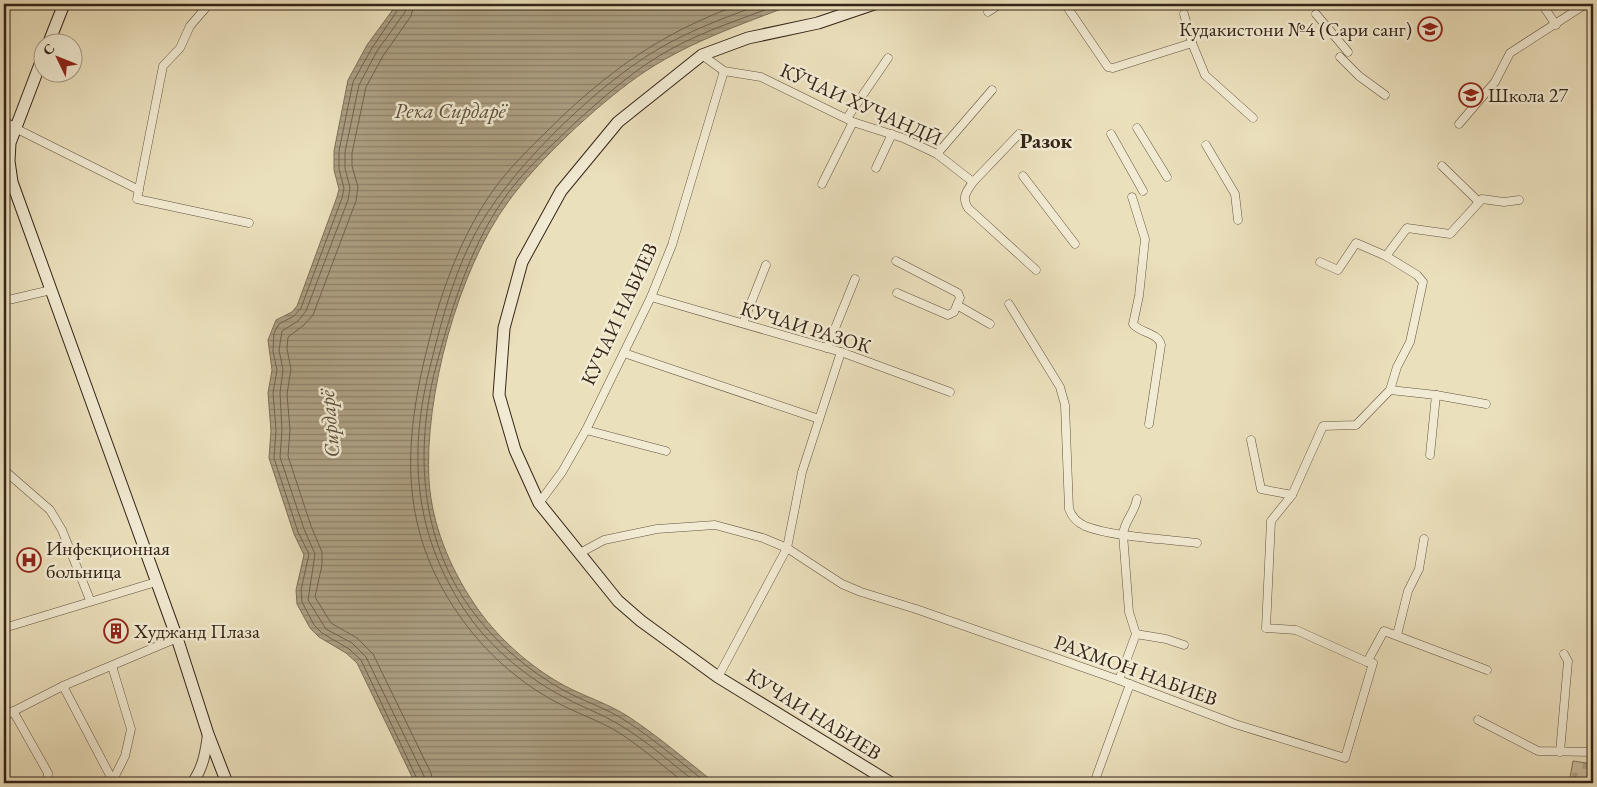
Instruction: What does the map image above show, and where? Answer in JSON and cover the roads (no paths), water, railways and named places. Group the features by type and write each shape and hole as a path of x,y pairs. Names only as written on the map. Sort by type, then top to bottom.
{"main road":[{"path":"53,32 64,4"},
{"name":"КУЧАИ НАБИЕВ","path":"874,4 818,24 748,38 702,54 618,122 561,191 522,262 504,328 499,395 515,450 539,503 618,601 641,621 718,676 891,783"},
{"path":"33,82 10,143 8,161 12,182 177,638 208,734 227,783"}],"street":[{"path":"209,4 190,26 180,48 163,66 137,199 249,223"},
{"path":"988,12 1000,4"},
{"path":"1065,4 1108,67 1113,68 1192,43"},
{"path":"1542,4 1556,25"},
{"path":"1459,124 1495,82 1510,53 1586,4"},
{"path":"1184,14 1192,43 1205,76 1253,118"},
{"path":"1316,14 1348,52"},
{"name":"КӮЧАИ ХУҶАНДӢ","path":"702,54 724,71 761,77 850,120 892,134 936,154 973,182"},
{"path":"1340,57 1359,76 1385,95"},
{"path":"822,184 850,120 888,58"},
{"name":"КУЧАИ НАБИЕВ","path":"539,503 562,472 586,430 651,297 672,245 724,71"},
{"path":"936,154 992,90"},
{"path":"4,123 139,190"},
{"path":"1137,128 1167,177"},
{"path":"876,168 892,134"},
{"path":"1019,134 973,182 964,195 964,202 968,208 1036,270"},
{"path":"1110,134 1143,191"},
{"path":"1206,145 1235,194 1238,220"},
{"path":"1442,166 1479,202"},
{"path":"1023,176 1075,244"},
{"path":"1132,197 1145,239 1139,296 1133,324 1136,328 1158,338 1162,345 1149,424"},
{"path":"1386,256 1407,228 1450,234 1482,199 1504,202 1519,200"},
{"path":"1320,262 1338,270 1356,243 1386,256 1417,275 1424,282 1410,342 1397,367 1390,390 1356,425 1323,426 1292,496 1271,521 1266,628 1296,630 1367,662 1384,631 1487,670"},
{"path":"896,261 958,293 960,298 954,312 948,315 897,294"},
{"path":"743,323 766,265"},
{"path":"828,348 855,279"},
{"path":"4,301 51,290"},
{"name":"КУЧАИ РАЗОК","path":"651,297 841,352 950,392"},
{"path":"1009,304 1060,387 1064,405 1069,509 1076,521 1085,526 1123,534 1197,543"},
{"path":"957,305 990,324"},
{"name":"КУЧАИ НАБИЕВ","path":"718,676 787,548 802,472 841,352"},
{"path":"624,353 819,419"},
{"path":"1390,390 1436,395 1486,404"},
{"path":"1430,455 1436,395"},
{"path":"586,430 666,452"},
{"path":"1251,440 1261,489 1292,496"},
{"path":"4,470 50,510 62,530 90,600"},
{"path":"1119,680 1136,634 1129,612 1123,534 1124,524 1134,514 1137,499"},
{"path":"580,553 604,540 658,529 715,525 763,538 787,548"},
{"path":"1397,635 1408,591 1419,569 1424,539"},
{"name":"РАХМОН НАБИЕВ","path":"787,548 842,584 1119,680 1235,724 1345,758 1373,663 1367,662"},
{"path":"4,628 90,600 156,582"},
{"path":"1136,634 1166,639 1184,645"},
{"path":"4,716 64,686 177,638"},
{"path":"1560,752 1568,661 1564,654"},
{"path":"112,666 131,729 125,756 114,782"},
{"path":"1094,783 1130,684"},
{"path":"64,686 114,782"},
{"path":"13,711 48,773 47,783"},
{"path":"1478,720 1538,751 1593,752"},
{"path":"192,783 197,777 205,754 208,734"}],"water":[{"name":"Река Сирдарё","path":"397,4 794,4 694,44 655,65 603,103 535,169 508,202 490,230 474,262 448,336 432,412 429,481 434,513 443,544 456,574 482,615 514,650 539,670 565,686 614,708 629,717 715,783 415,783 357,663 346,653 319,637 310,628 297,604 296,590 304,555 294,534 269,458 271,431 268,393 272,370 268,340 276,320 292,312 297,306 337,197 339,189 334,170 334,151 348,80 367,45"}],"place":[{"name":"Кудакистони №4 (Сари санг)","path":"1430,29"},
{"name":"Школа 27","path":"1471,95"},
{"name":"Инфекционная больница","path":"29,560"},
{"name":"Худжанд Плаза","path":"116,631"}],"district":[{"name":"Разок","path":"1046,140"}],"water label":[{"name":"Сирдарё","path":"329,424"}]}
